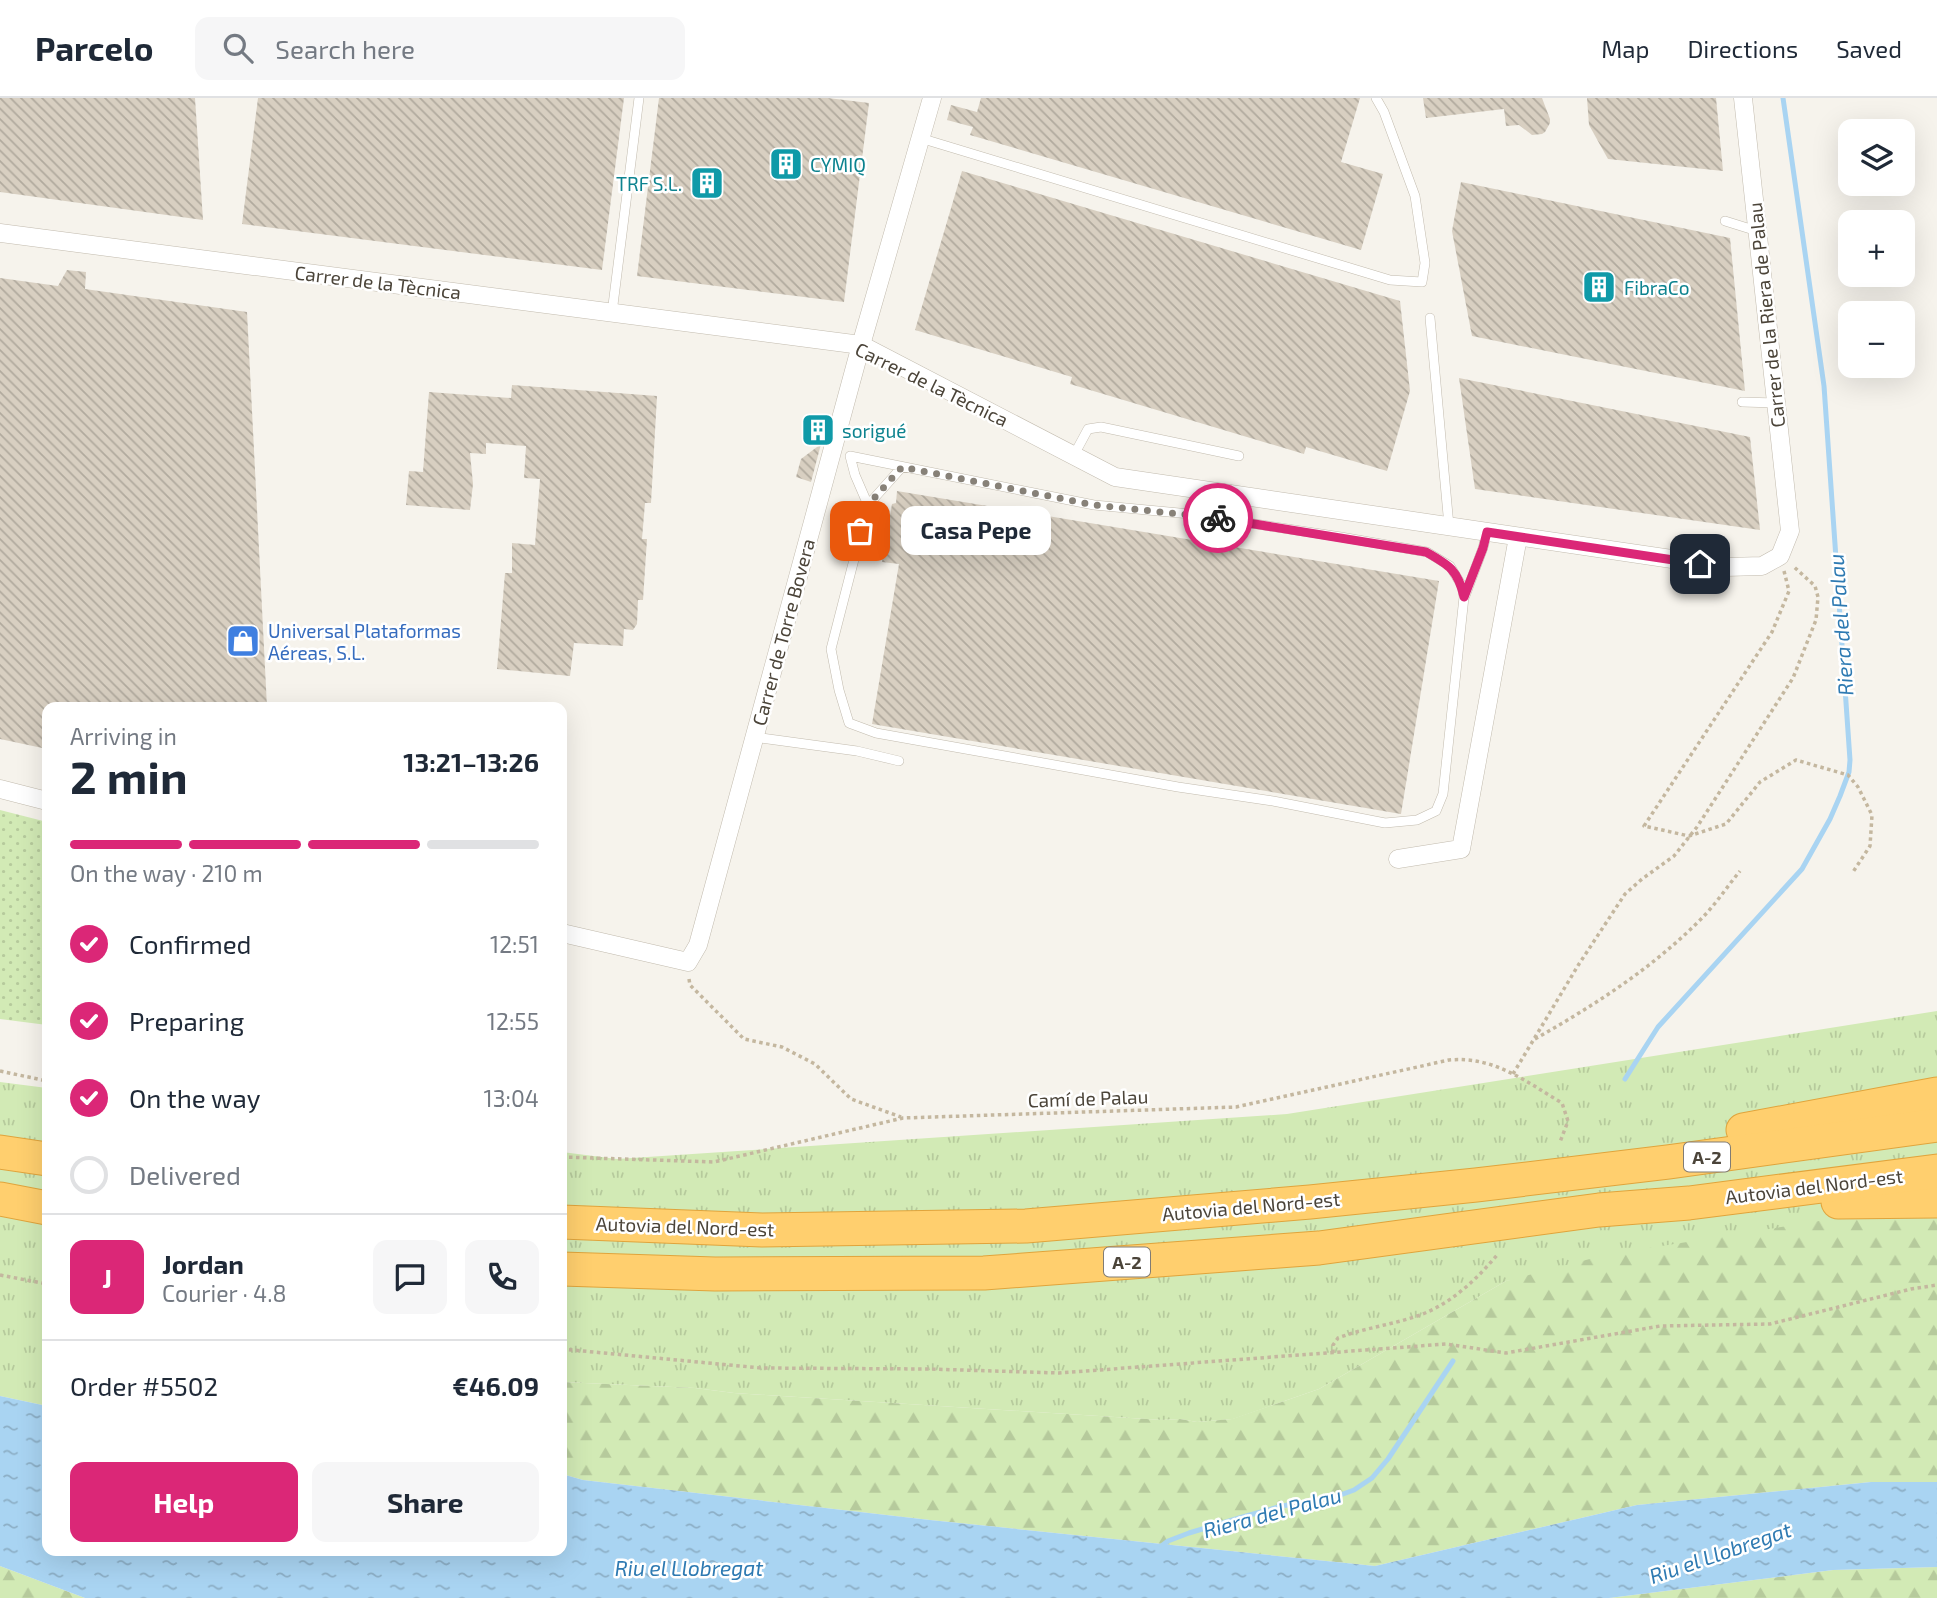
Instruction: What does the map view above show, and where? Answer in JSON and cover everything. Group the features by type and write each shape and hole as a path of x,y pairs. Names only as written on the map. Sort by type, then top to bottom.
{"highway":[{"path":"1476,1185 1686,1141 1937,1094"},
{"name":"Autovia del Nord-est","path":"567,1222 762,1230 1026,1226 1476,1185 1937,1125"},
{"path":"0,1152 42,1158"},
{"name":"Autovia del Nord-est","path":"567,1269 715,1274 984,1273 1318,1248 1599,1210 1689,1203 1937,1171"},
{"path":"0,1199 42,1207"},
{"path":"1689,1203 1937,1201"}],"street":[{"name":"Carrer de Torre Bovera","path":"688,962 698,945 754,737 841,454 861,345 932,98"},
{"name":"Carrer de la Riera de Palau","path":"1743,98 1790,531 1780,555"},
{"name":"Carrer de la Tècnica","path":"0,233 861,345 1115,477 1726,567 1762,566 1780,555"},
{"path":"1398,859 1461,849 1518,537"},
{"path":"0,789 42,800"},
{"path":"567,934 688,962"}],"lane":[{"path":"612,313 639,98"},
{"path":"920,138 1390,280 1422,282 1425,264 1415,196 1384,112 1376,98"},
{"path":"1725,221 1757,230"},
{"path":"1430,318 1449,526"},
{"path":"1742,402 1776,403"},
{"path":"1074,456 1088,429 1101,426 1239,456"},
{"path":"841,454 1094,505 1190,514 1426,552 1450,566 1462,586 1464,597"},
{"path":"841,454 855,475 868,505"},
{"path":"902,467 868,505 831,649 849,723 876,733 1178,787 1273,801 1385,823 1417,820 1436,811 1443,794 1464,597 1487,532"},
{"path":"754,737 857,751 899,761"}],"path":[{"path":"1513,1074 1625,894 1674,856 1739,763 1793,678 1816,620 1818,597 1815,586 1780,555"},
{"path":"1780,555 1789,591 1772,632 1644,826 1689,836 1726,824 1760,782 1796,760 1848,775 1858,787 1872,816 1870,846 1853,872"},
{"path":"1535,1039 1615,990 1670,949 1701,920 1740,871"},
{"path":"688,962 690,985 744,1039 782,1046 815,1064 851,1099 903,1118"},
{"name":"Camí de Palau","path":"567,1157 714,1162 903,1118 1237,1107 1449,1060 1467,1059 1499,1066 1562,1103 1568,1121 1560,1142"},
{"path":"0,1071 42,1080"},
{"path":"1333,1353 1333,1345 1338,1338 1418,1316 1440,1305 1463,1291 1498,1254"},
{"path":"0,1275 42,1283"},
{"path":"567,1349 761,1368 1059,1373 1446,1345 1506,1353 1661,1326 1770,1324 1937,1285"}],"green space":[{"path":"0,810 42,821 42,1024 0,1019"},
{"path":"1937,1011 1937,1215 1506,1281 1319,1389 1233,1419 1197,1422 734,1393 695,1388 567,1382 567,1153 617,1159 1287,1114"},
{"path":"0,1082 42,1087 42,1405 0,1396"},
{"path":"1863,1214 1937,1215 1937,1482 1871,1482 1637,1505 1375,1566 930,1520 583,1480 567,1475 567,1382 695,1388 734,1393 1197,1422 1232,1419 1319,1389 1506,1281 1605,1255"},
{"path":"0,1566 85,1598 0,1598"},
{"path":"1937,1567 1937,1598 1609,1598 1833,1570"}],"water":[{"name":"Riu el Llobregat","path":"0,1396 42,1405 42,1556 567,1556 567,1475 583,1480 930,1520 1375,1566 1637,1505 1871,1482 1937,1482 1937,1567 1833,1570 1609,1598 85,1598 0,1566"}],"building":[{"path":"0,98 195,98 203,220 0,192"},
{"path":"258,98 624,98 602,270 242,224"},
{"path":"659,98 828,98 869,103 844,302 637,276"},
{"path":"981,98 1360,98 1341,162 1383,174 1361,250 970,135 973,127 947,120 951,105 977,112"},
{"path":"1423,98 1542,98 1550,123 1542,134 1532,135 1519,125 1506,126 1504,109 1426,118"},
{"path":"1587,98 1716,98 1723,171 1608,159 1589,125"},
{"path":"962,171 1400,301 1410,391 1387,471 1306,447 1304,454 1070,384 1072,377 915,330"},
{"name":"FibraCo","path":"1461,182 1730,238 1745,391 1472,336 1452,231"},
{"path":"67,270 86,272 85,289 247,312 267,702 42,702 42,748 0,739 0,278 58,286"},
{"path":"1459,378 1750,437 1760,530 1475,489"},
{"path":"512,385 657,396 651,503 645,503 642,539 647,539 643,600 638,600 637,624 633,630 624,629 623,646 574,643 570,676 497,669 505,573 512,573 512,543 535,545 540,479 524,478 526,446 486,443 486,454 470,453 473,484 470,510 406,505 409,471 423,472 429,392 511,398"},
{"path":"821,444 811,482 796,477 801,459"},
{"path":"897,491 1439,581 1401,814 872,724 899,564 882,562 892,504 896,503"}],"waterway":[{"name":"Riera del Palau","path":"1625,1079 1658,1027 1802,869 1830,819 1849,772 1824,386 1783,98"},
{"name":"Riera del Palau","path":"1160,1547 1189,1533 1239,1518 1282,1506 1335,1497 1354,1490 1372,1478 1388,1459 1453,1361"}],"way so far":[{"path":"860,531 868,505 902,467 1094,505 1218,518"}],"place":[{"name":"CYMIQ","path":"786,164"},
{"name":"TRF S.L.","path":"707,183"},
{"name":"FibraCo","path":"1599,287"},
{"name":"sorigué","path":"818,430"},
{"name":"Casa Pepe","path":"860,531"},
{"name":"Universal Plataformas Aéreas, S.L.","path":"243,641"}],"route":[{"path":"1218,518 1426,552 1450,566 1462,586 1464,597 1487,532 1700,564"}]}
